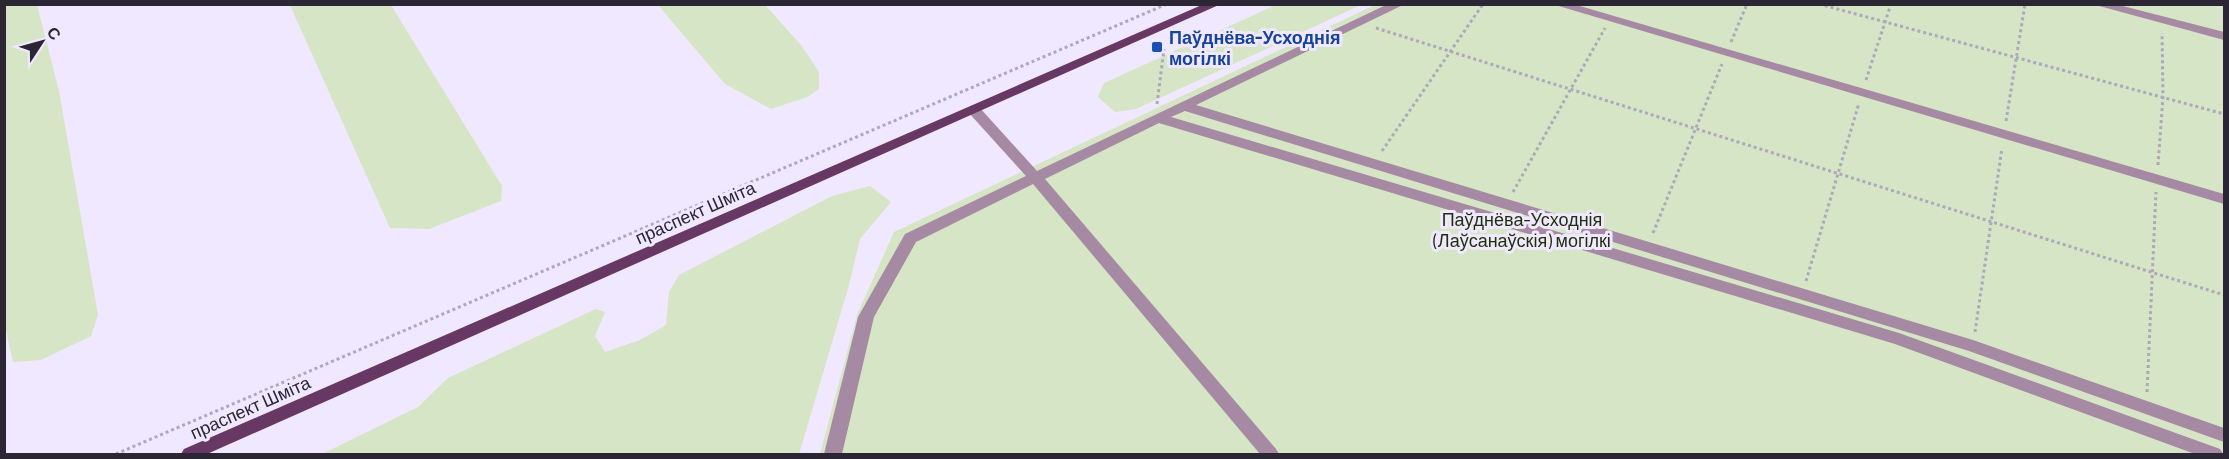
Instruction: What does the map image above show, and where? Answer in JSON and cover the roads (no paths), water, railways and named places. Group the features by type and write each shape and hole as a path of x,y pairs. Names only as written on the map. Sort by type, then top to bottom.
{"main road":[{"name":"праспект Шміта","path":"190,454 1215,4"}],"lane":[{"path":"833,454 866,317 910,238 1399,4"},
{"path":"1558,4 2224,199"},
{"path":"2098,4 2224,36"},
{"path":"1184,106 1973,346 2224,435"},
{"path":"974,110 1036,178 1270,454"},
{"path":"1158,118 1899,339 2214,454"}],"place":[{"name":"Паўднёва-Усходнія могілкі","path":"1157,47"}],"park label":[{"name":"Паўднёва-Усходнія (Лаўсанаўскія) могілкі","path":"1522,229"}]}
